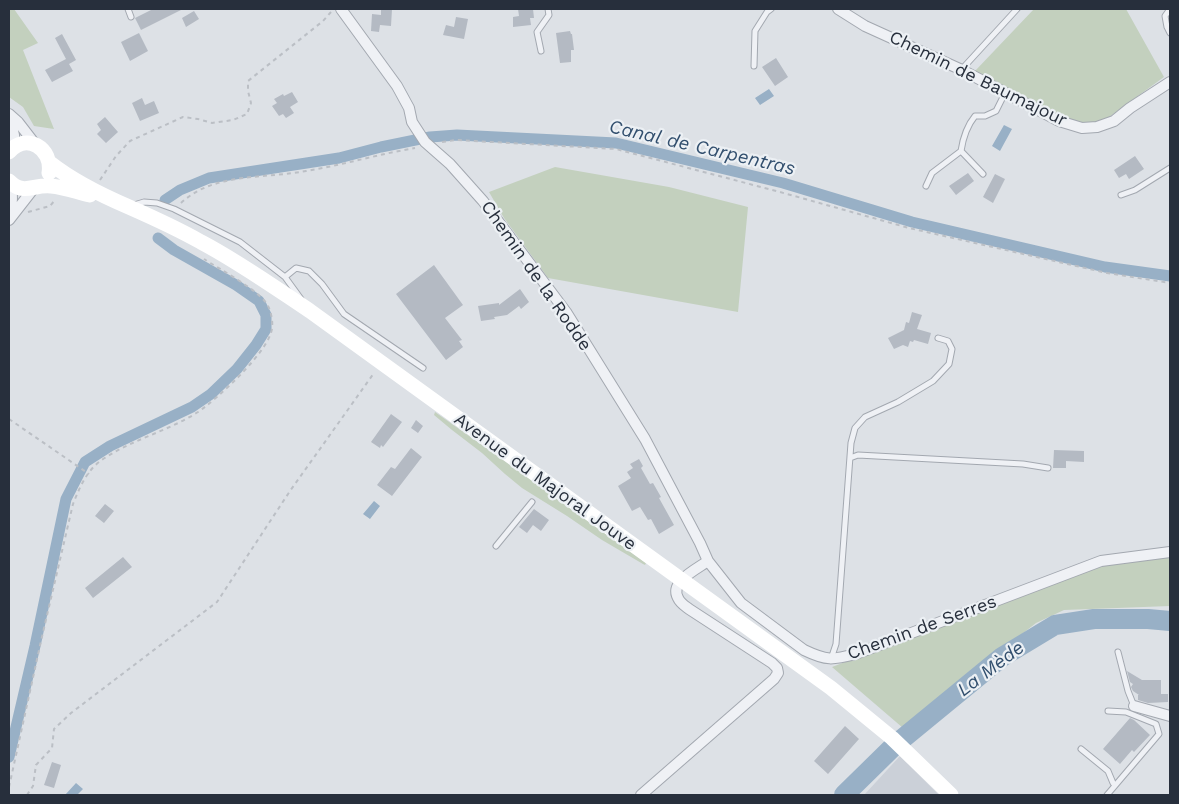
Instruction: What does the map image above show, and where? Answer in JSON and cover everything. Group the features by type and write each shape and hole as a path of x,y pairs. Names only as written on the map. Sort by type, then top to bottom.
{"main road":[{"path":"10,150 20,144 35,144"},
{"name":"Avenue du Majoral Jouve","path":"35,144 47,155 50,163 68,176 227,256 257,274 310,311 831,688 892,738 951,795"},
{"path":"36,187 46,180 50,163"},
{"name":"Avenue du Majoral Jouve","path":"10,182 17,188 26,190 50,186 123,204"}],"street":[{"name":"Chemin de la Rodde","path":"342,9 397,86 409,108 412,122 426,144 450,164 484,202 566,312 645,440 708,561"},
{"name":"Chemin de Baumajour","path":"838,9 865,26 962,70 1059,121 1082,128 1098,127 1114,121 1130,108 1170,82"},
{"path":"9,115 18,122 35,144"},
{"path":"9,115 14,135 10,150"},
{"path":"9,219 12,205 10,182"},
{"path":"9,219 36,187"},
{"name":"Chemin de Serres","path":"708,561 741,603 804,650 830,660 856,654 1101,561 1170,552"},
{"path":"641,795 774,679 778,673 777,668 772,663 678,599 677,584 708,561"},
{"path":"1134,706 1170,716"}],"lane":[{"path":"128,9 131,17"},
{"path":"541,51 537,32 548,15 548,9"},
{"path":"754,66 755,32 771,9"},
{"path":"962,70 1017,9"},
{"path":"1170,9 1165,16 1170,33"},
{"path":"926,186 932,173 961,151 962,140 968,125 975,116 985,116 996,112 1005,93"},
{"path":"961,151 983,174"},
{"path":"1121,195 1136,190 1170,168"},
{"path":"123,204 157,203 174,209 240,242 285,277 310,311"},
{"path":"285,277 296,268 309,271 322,284 344,314 423,368"},
{"path":"830,660 836,644 851,442 855,428 865,417 898,402 933,381 949,364 952,348 948,341 938,338"},
{"path":"850,458 858,455 1023,464 1048,468"},
{"path":"496,546 532,502"},
{"path":"1118,652 1134,706"},
{"path":"1107,795 1159,734 1156,724 1126,712 1108,711"},
{"path":"1081,749 1108,771 1115,785"}],"path":[{"path":"93,190 116,156 130,141 183,117 212,123 233,120 247,114 251,103 248,81 323,21 334,9"},
{"path":"174,209 189,196 225,181 305,172 426,144 456,140 616,149 909,228 1108,273 1170,283"},
{"path":"26,213 50,206 61,188"},
{"path":"9,787 73,504 88,473 114,453 198,412 243,374 269,340 273,328 268,306 263,298 197,255"},
{"path":"27,795 33,786 36,765 52,748 54,729 71,713 217,602 290,491 381,363"},
{"path":"9,419 88,473"}],"shaded area":[{"path":"900,756 939,795 864,795"}],"green space":[{"path":"9,9 14,9 38,43 23,50 54,129 34,126 23,107 9,97"},
{"path":"1034,9 1126,9 1164,77 1101,123 1082,124 1063,118 975,71"},
{"path":"555,167 669,187 748,207 738,312 548,278 504,218 489,192"},
{"path":"435,412 646,563 645,565 602,540 522,488 434,415"},
{"path":"1170,556 1170,606 1064,610 1036,623 903,728 832,667 1081,572 1107,564"}],"water":[{"path":"769,89 774,96 760,105 755,98"},
{"path":"1004,125 1012,129 1000,151 992,146"},
{"path":"374,501 380,506 370,519 363,514"},
{"path":"76,783 83,789 77,795 65,795"}],"building":[{"path":"153,9 183,9 141,30 135,18"},
{"path":"381,9 392,9 391,26 380,25 379,32 371,31 372,14 381,15"},
{"path":"518,9 533,9 534,18 530,18 531,25 513,27 513,17 519,16"},
{"path":"194,11 199,19 186,27 182,18"},
{"path":"456,17 468,19 464,39 443,35 446,25 454,27"},
{"path":"570,31 574,50 571,50 571,62 560,63 556,33"},
{"path":"139,33 148,51 130,61 121,42"},
{"path":"62,34 76,60 69,64 73,71 52,82 45,70 66,59 55,38"},
{"path":"776,58 788,77 775,86 762,67"},
{"path":"292,92 298,102 290,107 294,113 286,118 283,114 279,116 272,106 277,103 274,99"},
{"path":"142,98 145,105 154,101 159,113 140,121 132,103"},
{"path":"105,117 118,132 106,143 97,134 101,130 97,124"},
{"path":"1135,156 1144,169 1129,179 1126,174 1119,178 1114,170"},
{"path":"968,173 974,181 956,195 949,186"},
{"path":"995,174 1005,179 993,203 983,197"},
{"path":"434,265 463,305 445,318 462,340 459,341 463,347 446,360 396,294"},
{"path":"520,289 529,302 521,309 519,306 507,315 481,321 478,306 499,303 499,305"},
{"path":"912,312 922,315 917,329 931,333 928,344 914,340 913,342 910,341 908,347 903,345 894,349 888,338 904,330 906,322 909,323"},
{"path":"391,414 402,422 383,447 381,445 380,448 371,442"},
{"path":"416,420 423,426 418,433 411,428"},
{"path":"411,448 422,457 392,496 377,485 391,467 395,469"},
{"path":"1054,450 1084,451 1084,462 1066,461 1066,468 1053,468"},
{"path":"639,459 643,466 641,468 650,484 653,483 674,525 659,534 651,519 648,520 640,507 632,511 618,486 631,478 627,472 633,468 630,464"},
{"path":"105,504 114,511 104,523 95,516"},
{"path":"534,509 549,520 541,531 533,525 527,533 519,527"},
{"path":"123,557 132,567 93,598 85,588"},
{"path":"1127,671 1142,680 1161,680 1161,694 1168,694 1168,702 1148,703 1138,700 1139,695 1131,687 1133,684 1130,682"},
{"path":"1130,718 1150,735 1134,752 1132,750 1120,764 1103,749"},
{"path":"845,726 859,739 828,774 814,761"},
{"path":"52,762 61,765 54,788 44,785"}],"waterway":[{"name":"Canal de Carpentras","path":"165,200 180,190 209,178 339,158 430,137 457,135 616,143 783,183 912,222 1105,267 1170,276"},
{"name":"Canal de Carpentras","path":"9,757 66,499 85,462 110,446 192,407 211,394 237,369 266,329 266,315 259,301 236,285 174,250 158,238"},
{"name":"La Mède","path":"844,795 896,744 1002,657 1055,625 1094,619 1170,621"}]}
